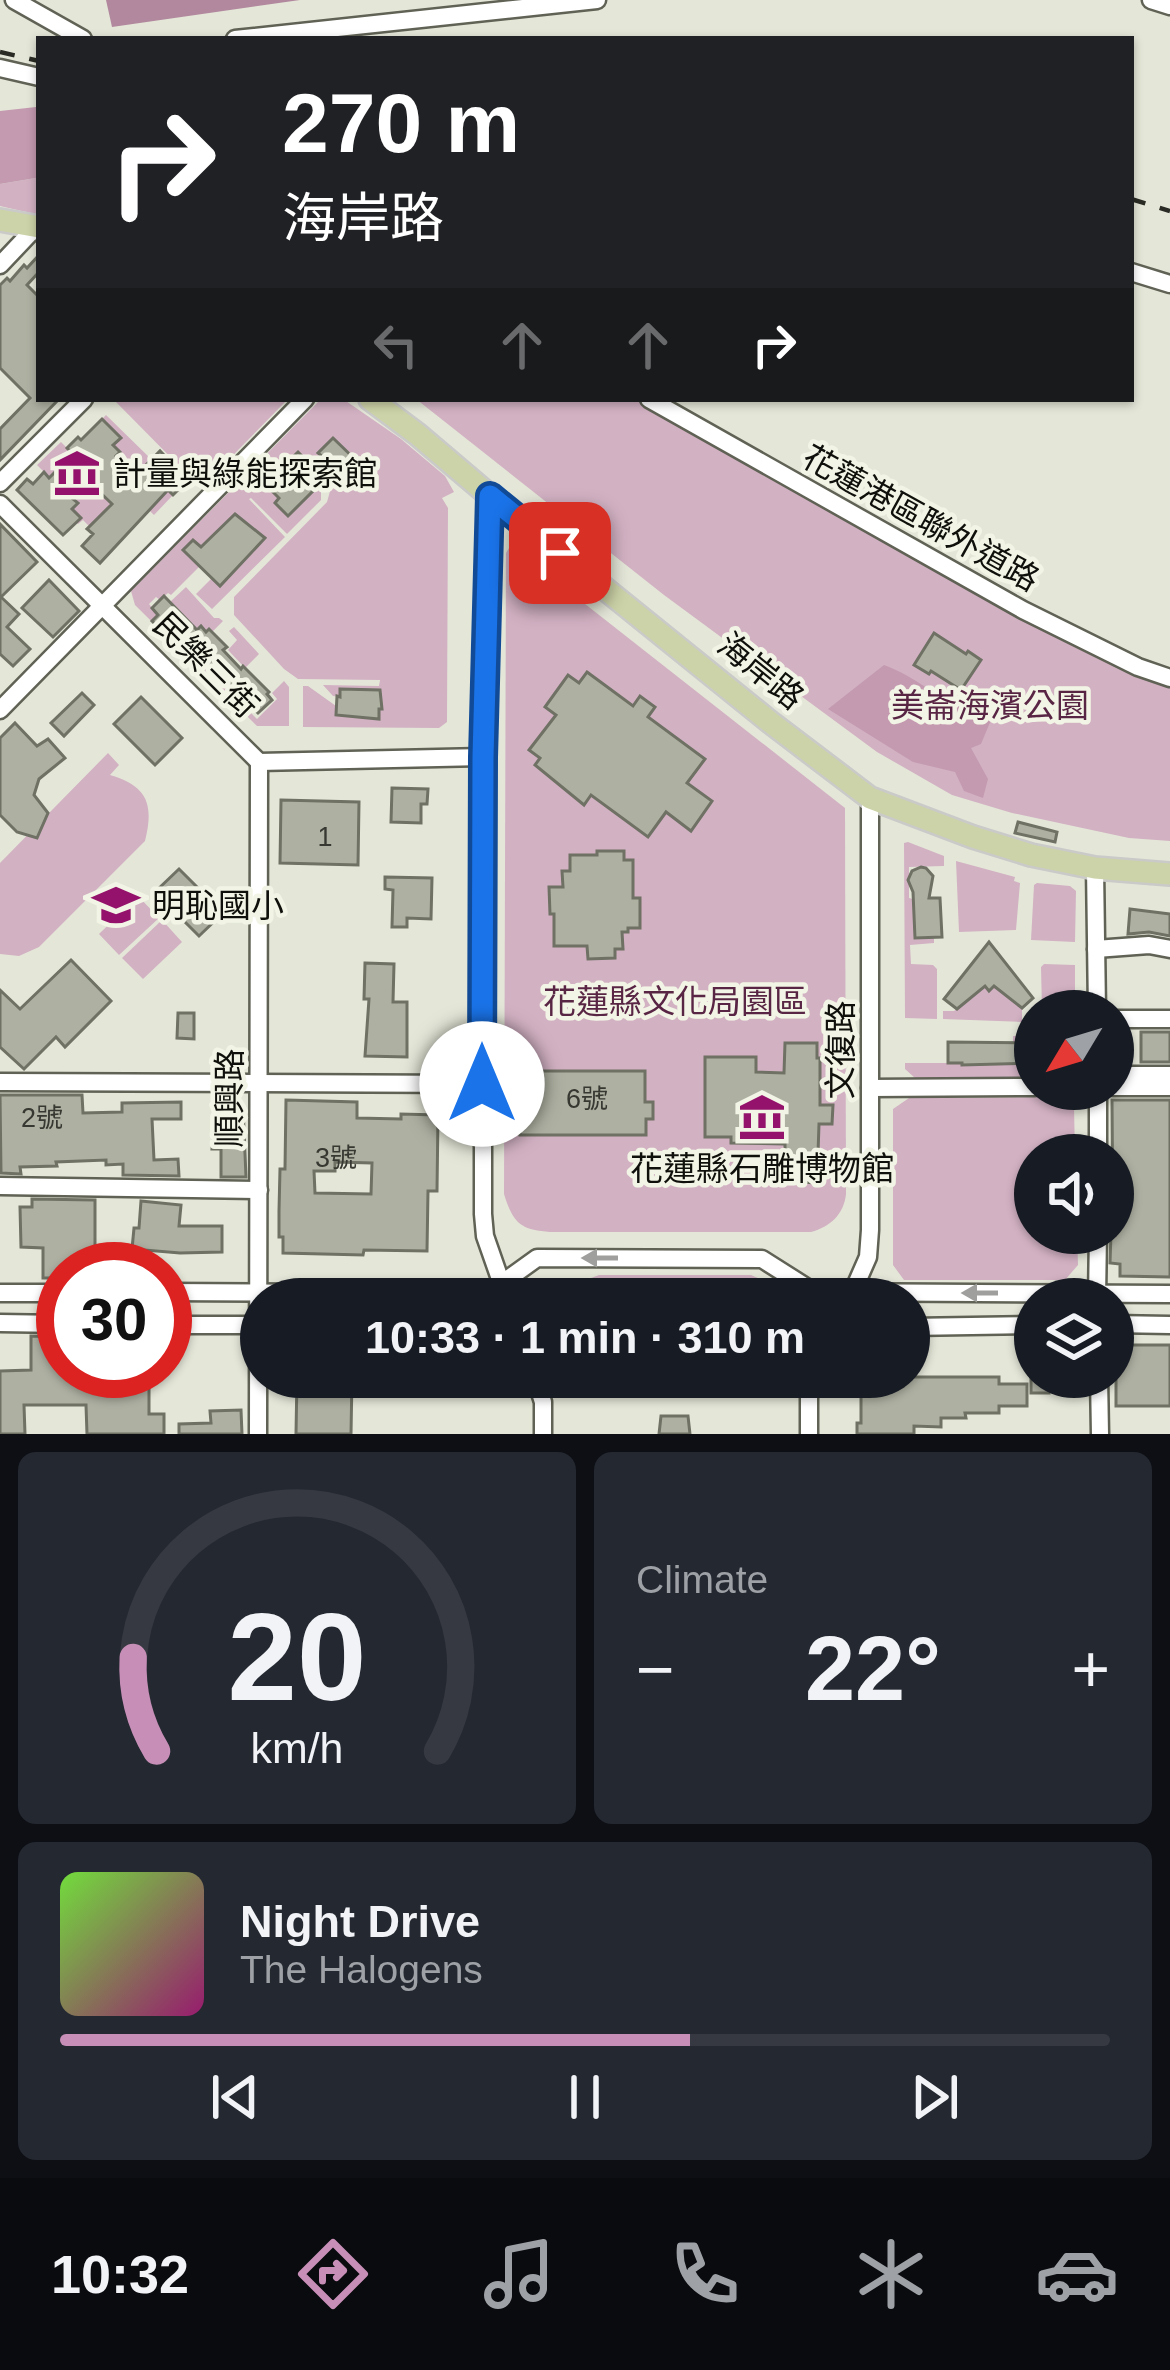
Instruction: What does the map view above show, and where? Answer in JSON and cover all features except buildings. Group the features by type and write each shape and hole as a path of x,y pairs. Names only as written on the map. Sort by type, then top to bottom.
{"main road":[{"path":"0,220 36,227"},
{"name":"海岸路","path":"374,402 770,722 870,797 1030,855 1095,868 1170,874"}],"street":[{"path":"14,0 78,36"},
{"path":"263,36 597,0"},
{"path":"1151,0 1170,6"},
{"path":"0,68 36,76"},
{"path":"0,265 36,229"},
{"path":"1134,273 1170,284"},
{"path":"0,483 81,402"},
{"path":"0,710 302,402"},
{"name":"花蓮港區聯外道路","path":"654,402 1023,610 1170,678"},
{"path":"490,496 482,1084 483,1214 493,1278"},
{"name":"民樂三街","path":"0,504 260,762 483,757"},
{"name":"順興路","path":"259,1278 260,762"},
{"name":"文復路","path":"859,1278 868,1257 870,797"},
{"path":"1095,868 1097,990"},
{"path":"1096,949 1149,945 1170,949"},
{"path":"1134,1019 1170,1019"},
{"path":"1134,1079 1170,1075"},
{"path":"0,1082 482,1084"},
{"path":"1134,1083 1170,1087"},
{"path":"870,1088 1014,1087"},
{"path":"0,1186 259,1190"},
{"path":"514,1278 536,1258 762,1258 789,1278"},
{"path":"192,1292 240,1292"},
{"path":"0,1293 36,1293"},
{"path":"1134,1295 1170,1294"},
{"path":"930,1296 1014,1296"},
{"path":"0,1323 36,1324"},
{"path":"192,1324 240,1325"},
{"path":"1134,1324 1170,1324"},
{"path":"930,1327 1014,1325"},
{"name":"順興路","path":"258,1434 259,1398"},
{"path":"543,1398 543,1434"},
{"path":"809,1398 809,1434"},
{"path":"1099,1398 1100,1434"}],"green space":[{"path":"36,178 36,214 0,206 0,184"},
{"path":"116,402 285,402 201,488"},
{"path":"318,402 347,402 445,476 454,492 442,498 448,508 447,722 439,728 303,727 303,686 336,706 336,715 378,719 382,708 379,690 341,689 340,697 323,685 379,686 380,680 298,679 234,615 234,597 327,502 332,484 343,472 365,470 333,438 324,459 329,464 322,461 320,473 298,452 291,459 321,488 321,500 287,534 249,499 285,537 212,609 196,594 212,578 220,585 238,567 215,534 203,549 193,540 184,549 200,566 171,595 156,597 149,604 158,615 153,622 161,631 135,605 131,591"},
{"name":"美崙海濱公園","path":"420,402 648,402 1170,683 1170,841 1129,838 952,795 877,752 664,595"},
{"path":"106,415 152,460 145,467 173,495 154,515 148,509 150,488 129,468 119,476 108,464 119,452 113,445 120,438 102,419"},
{"path":"61,442 73,454 60,468 92,469 98,490 135,527 127,535 105,511 89,526 67,514 72,500 37,465"},
{"name":"花蓮縣文化局園區","path":"509,548 845,808 846,1194 839,1213 818,1230 550,1232 525,1227 511,1212 504,1194"},
{"path":"186,587 214,618 223,621 212,632 200,627 187,639 191,648 257,719 277,699 272,693 284,681 289,687 289,726 257,726 163,633 170,627 178,635 190,623 170,602"},
{"path":"234,627 259,654 245,668 228,650 237,640 229,631"},
{"path":"108,753 119,765 110,775 133,785 145,799 149,817 145,841 39,947 19,956 0,954 0,863"},
{"path":"904,843 944,856 944,866 909,867 915,937 934,937 934,943 910,945 911,964 937,969 937,1019 905,1018"},
{"path":"956,861 1015,877 1020,883 1016,930 959,932"},
{"path":"1037,883 1070,886 1076,891 1075,942 1031,940"},
{"path":"138,896 159,918 119,955 99,934"},
{"path":"162,920 182,942 143,979 122,958"},
{"path":"1075,965 1075,990 1042,990 1041,967"},
{"path":"985,986 989,990 994,986 1014,1002 1014,1022 943,1019 943,1011 954,1011"},
{"path":"905,1063 1014,1063 1014,1078 915,1078 905,1069"},
{"path":"1014,1097 1014,1110 1074,1110 1075,1134 1014,1134 1014,1254 1078,1254 1078,1265 1067,1278 903,1278 893,1265 893,1109 909,1098"},
{"path":"751,1275 758,1278 591,1278"}],"shaded area":[{"path":"106,0 300,0 112,27"},
{"path":"36,107 36,178 0,184 0,111"},
{"path":"884,665 991,720 981,744 971,748 988,779 983,798 964,791 955,772 913,762 828,709"}],"railway":[{"path":"0,52 36,60"},
{"path":"1134,200 1170,211"}],"place":[{"name":"計量與綠能探索館","path":"77,473"},
{"name":"明恥國小","path":"116,905"},
{"name":"花蓮縣石雕博物館","path":"762,1117"}],"route":[{"path":"482,1084 490,496 560,553"}]}
